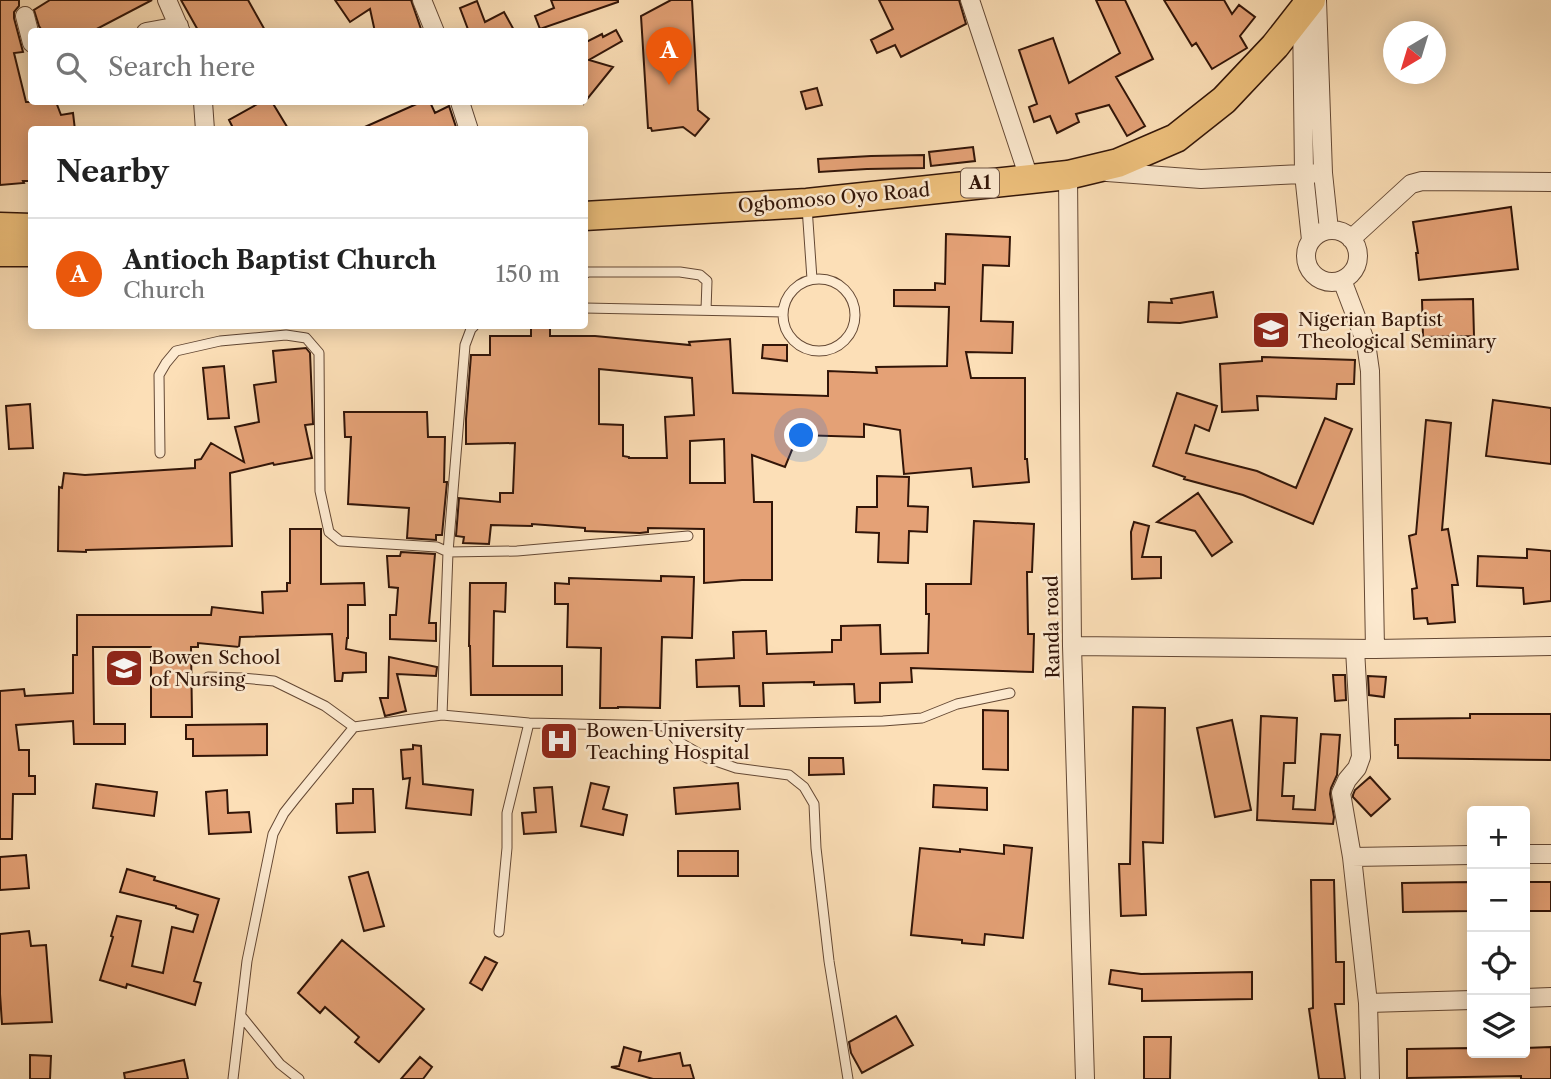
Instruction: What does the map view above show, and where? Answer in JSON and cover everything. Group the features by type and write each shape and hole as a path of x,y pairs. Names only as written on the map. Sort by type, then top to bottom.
{"highway":[{"name":"Ogbomoso Oyo Road","path":"588,216 807,203 1077,173 1118,163 1176,138 1224,100 1310,4"},
{"path":"0,228 28,228"},
{"path":"0,252 28,252"}],"street":[{"path":"167,0 180,28"},
{"path":"422,0 433,28"},
{"path":"971,0 1029,178"},
{"path":"1310,4 1329,230"},
{"path":"1310,4 1304,174 1311,240"},
{"path":"25,16 28,28"},
{"path":"203,105 205,126"},
{"path":"461,105 469,126"},
{"path":"1077,173 1201,179 1323,173"},
{"name":"Randa road","path":"1077,173 1072,646 1085,1079"},
{"path":"1351,239 1411,184 1422,181 1551,181"},
{"path":"1329,230 1345,234 1351,239 1357,253 1357,261 1349,275 1342,280 1327,281 1314,275 1309,269 1306,254 1316,235 1329,230"},
{"path":"1342,280 1366,343 1370,371 1375,649"},
{"path":"1072,646 1355,649 1551,646"},
{"path":"1355,649 1361,757 1341,793 1352,857 1368,1003 1370,1079"},
{"path":"1530,854 1551,854"},
{"path":"1352,857 1467,855"},
{"path":"1530,998 1551,997"},
{"path":"1368,1003 1467,1000"}],"lane":[{"path":"807,203 811,279"},
{"path":"588,272 680,272 700,275 707,281 706,310"},
{"path":"821,278 839,284 855,307 854,326 849,335 835,347 817,351 792,339 783,322 783,312 789,295 795,287 811,279 821,278"},
{"path":"588,307 783,312"},
{"path":"442,715 449,552 465,345 473,329"},
{"path":"160,453 159,375 176,351 220,341 286,335 306,338 319,353 320,491 329,532 340,541 437,548 449,552 517,551 688,536"},
{"path":"208,677 274,681 325,706 354,727"},
{"path":"233,1079 247,961 273,834 295,799 354,727 442,715 528,723 664,726 883,721 922,718 957,704 1010,692"},
{"path":"499,932 507,848 506,813 528,723"},
{"path":"664,726 677,741 707,758 736,768 789,775 804,787 814,804 816,848 829,961 848,1079"},
{"path":"242,1017 280,1064 299,1079"}],"building":[{"path":"0,0 19,0 14,18 23,52 14,53 26,102 28,105 57,105 61,115 73,113 75,126 28,126 28,181 0,185"},
{"path":"50,0 152,0 99,28 40,28 34,10"},
{"path":"181,0 248,0 264,28 197,28"},
{"path":"335,0 411,0 421,28 374,28 370,9 350,22"},
{"path":"551,0 618,0 540,28 535,16 554,8"},
{"path":"671,0 692,0 698,110 709,119 695,136 683,127 652,131 648,128 641,16"},
{"path":"879,0 959,0 966,24 901,57 895,45 877,53 871,40 893,29"},
{"path":"1096,0 1125,0 1153,59 1116,77 1145,126 1127,136 1109,105 1076,114 1079,122 1057,133 1050,116 1034,122 1029,107 1037,104 1019,50 1053,38 1069,83 1120,53"},
{"path":"1164,0 1224,0 1232,14 1239,5 1255,17 1240,36 1247,48 1212,69 1196,43 1192,46"},
{"path":"477,1 485,22 504,12 513,28 468,28 460,8"},
{"path":"616,30 622,41 589,60 613,67 588,98 588,41 602,34 603,37"},
{"path":"817,88 822,105 806,109 801,92"},
{"path":"256,105 274,105 287,126 232,126 229,120"},
{"path":"414,105 431,105 435,113 449,106 456,126 367,126"},
{"path":"973,147 975,161 931,166 929,152"},
{"path":"924,155 924,168 819,172 818,159"},
{"path":"1511,207 1518,269 1419,280 1413,222"},
{"path":"946,234 1010,237 1009,266 983,265 981,321 1013,322 1012,353 966,352 971,378 1025,378 1025,459 1029,482 973,487 971,468 904,474 900,430 864,424 864,437 798,435 785,467 752,455 754,502 772,502 772,580 704,583 704,529 648,528 648,532 640,533 585,531 585,528 532,524 491,525 489,544 463,543 464,537 456,536 459,498 500,502 500,493 513,493 515,443 466,444 471,355 490,355 490,336 531,336 531,329 550,329 550,336 595,336 690,345 689,342 730,339 733,393 828,396 828,371 877,373 876,367 947,366 949,307 894,306 894,290 935,290 935,283 945,284","holes":["599,369 692,378 694,415 665,417 667,458 623,456 623,425 599,424","724,439 725,483 690,483 690,441"]},
{"path":"1213,292 1217,317 1180,323 1148,322 1149,302 1172,303 1171,299"},
{"path":"1473,299 1474,336 1423,337 1422,300"},
{"path":"763,345 787,345 787,361 762,358"},
{"path":"306,348 310,353 313,424 305,425 312,458 230,473 232,546 58,551 59,487 62,488 64,473 85,475 195,468 195,460 201,459 211,443 244,462 235,427 259,422 254,385 276,382 273,351"},
{"path":"1262,357 1355,360 1354,384 1337,384 1336,399 1257,396 1258,410 1222,412 1220,364 1262,361"},
{"path":"224,366 229,418 208,419 203,368"},
{"path":"1177,393 1217,406 1209,431 1195,425 1186,453 1257,471 1296,488 1325,418 1352,429 1313,524 1243,495 1184,479 1185,477 1153,466"},
{"path":"1493,400 1551,408 1551,464 1486,456"},
{"path":"30,404 33,448 9,449 6,406"},
{"path":"344,412 427,412 428,437 445,437 444,482 447,482 442,535 436,535 436,540 407,538 409,508 348,504 351,437 345,437"},
{"path":"1426,420 1451,423 1442,530 1448,529 1458,585 1452,585 1455,622 1428,624 1427,618 1414,619 1412,589 1417,588 1409,536 1416,534"},
{"path":"877,476 909,477 908,506 928,507 927,532 909,531 908,563 878,562 879,533 856,532 857,507 877,507"},
{"path":"1198,493 1232,542 1212,556 1195,531 1157,522"},
{"path":"974,521 1034,524 1032,572 1027,572 1028,634 1034,634 1033,672 911,668 912,682 880,683 880,702 855,703 854,684 763,683 764,706 740,706 739,686 697,687 696,660 734,658 733,632 766,631 767,654 832,652 832,640 841,640 841,626 880,625 881,654 928,653 929,614 926,614 926,584 971,584"},
{"path":"1134,522 1149,526 1142,557 1161,557 1161,578 1132,579 1131,532"},
{"path":"290,529 321,529 321,584 364,583 365,605 348,605 346,649 366,653 366,672 343,673 342,681 335,681 332,634 240,637 239,647 198,643 198,647 191,647 192,717 151,717 151,647 93,647 94,724 125,724 125,744 74,744 73,721 16,725 19,750 29,750 29,776 35,776 35,794 13,794 12,839 0,839 0,691 24,689 25,696 73,693 77,615 211,615 212,607 263,613 262,592 287,591 287,583 290,583"},
{"path":"1527,549 1551,551 1551,601 1524,604 1523,588 1477,586 1478,556 1527,558"},
{"path":"401,552 435,554 429,623 436,623 436,641 390,639 390,615 396,615 398,588 389,587 387,556 400,556"},
{"path":"661,576 694,577 692,638 662,637 660,708 600,708 601,648 567,647 568,604 555,604 555,583 569,584 569,578 661,581"},
{"path":"470,583 506,583 505,612 494,611 493,666 562,666 562,695 471,695"},
{"path":"389,657 437,667 436,676 397,674 406,711 385,716 380,698 388,698"},
{"path":"1333,675 1345,675 1346,700 1335,701"},
{"path":"1368,676 1386,677 1384,697 1369,695"},
{"path":"1133,707 1165,708 1163,843 1143,842 1146,915 1121,916 1119,864 1130,864"},
{"path":"983,710 1008,711 1008,770 983,769"},
{"path":"1470,714 1551,714 1551,760 1398,758 1395,719 1470,718"},
{"path":"1261,716 1297,718 1295,763 1284,763 1282,796 1294,796 1293,809 1315,810 1321,734 1340,735 1337,775 1330,794 1333,824 1257,820"},
{"path":"1232,720 1251,810 1215,817 1197,728"},
{"path":"267,724 267,755 193,756 193,739 186,739 186,725"},
{"path":"413,745 421,746 423,784 473,790 471,815 406,808 410,778 403,779 401,750 413,749"},
{"path":"809,758 843,758 844,774 809,775"},
{"path":"1370,777 1390,799 1371,816 1353,797 1355,790"},
{"path":"591,783 609,787 603,809 627,815 623,835 581,826"},
{"path":"738,783 740,809 676,814 674,788"},
{"path":"96,784 157,792 154,816 93,808"},
{"path":"934,785 987,788 987,810 933,807"},
{"path":"552,787 556,832 524,834 522,813 536,812 534,788"},
{"path":"353,789 373,789 375,832 337,833 336,804 353,803"},
{"path":"227,790 228,813 249,812 251,832 209,834 206,792"},
{"path":"1004,845 1032,848 1023,938 985,934 984,945 911,935 920,848 1004,854"},
{"path":"678,851 738,851 738,876 678,876"},
{"path":"26,855 29,888 0,890 0,857"},
{"path":"127,869 219,899 194,981 201,983 195,1005 127,984 126,988 100,980 117,916 141,921 132,966 163,973 172,927 193,932 198,915 176,906 120,892"},
{"path":"368,872 384,926 364,931 349,877"},
{"path":"1311,880 1334,880 1336,962 1344,962 1344,1004 1335,1004 1345,1079 1319,1079 1309,1009 1313,1008"},
{"path":"1467,882 1467,911 1403,912 1402,883"},
{"path":"1530,882 1551,882 1551,911 1530,911"},
{"path":"29,931 31,946 46,945 52,1022 2,1024 0,934"},
{"path":"342,940 424,1009 379,1062 355,1042 359,1037 325,1007 320,1013 298,993"},
{"path":"485,957 497,963 482,990 470,983"},
{"path":"1111,970 1141,974 1252,972 1252,999 1142,1001 1142,989 1109,984"},
{"path":"896,1016 913,1045 862,1073 851,1053 849,1042"},
{"path":"1144,1037 1171,1037 1170,1079 1144,1079"},
{"path":"624,1047 641,1052 639,1061 680,1053 683,1066 690,1065 694,1079 653,1079 611,1067 619,1066"},
{"path":"1551,1047 1551,1079 1521,1079 1521,1076 1407,1078 1407,1049 1467,1048 1467,1058 1530,1058 1530,1048"},
{"path":"30,1055 51,1056 50,1079 30,1079"},
{"path":"420,1057 432,1067 423,1079 401,1079"},
{"path":"184,1060 188,1079 125,1079 124,1073"}],"place":[{"name":"Antioch Baptist Church","path":"669,85"},
{"name":"Nigerian Baptist Theological Seminary","path":"1271,330"},
{"name":"Bowen School of Nursing","path":"124,668"},
{"name":"Bowen University Teaching Hospital","path":"559,741"}]}
